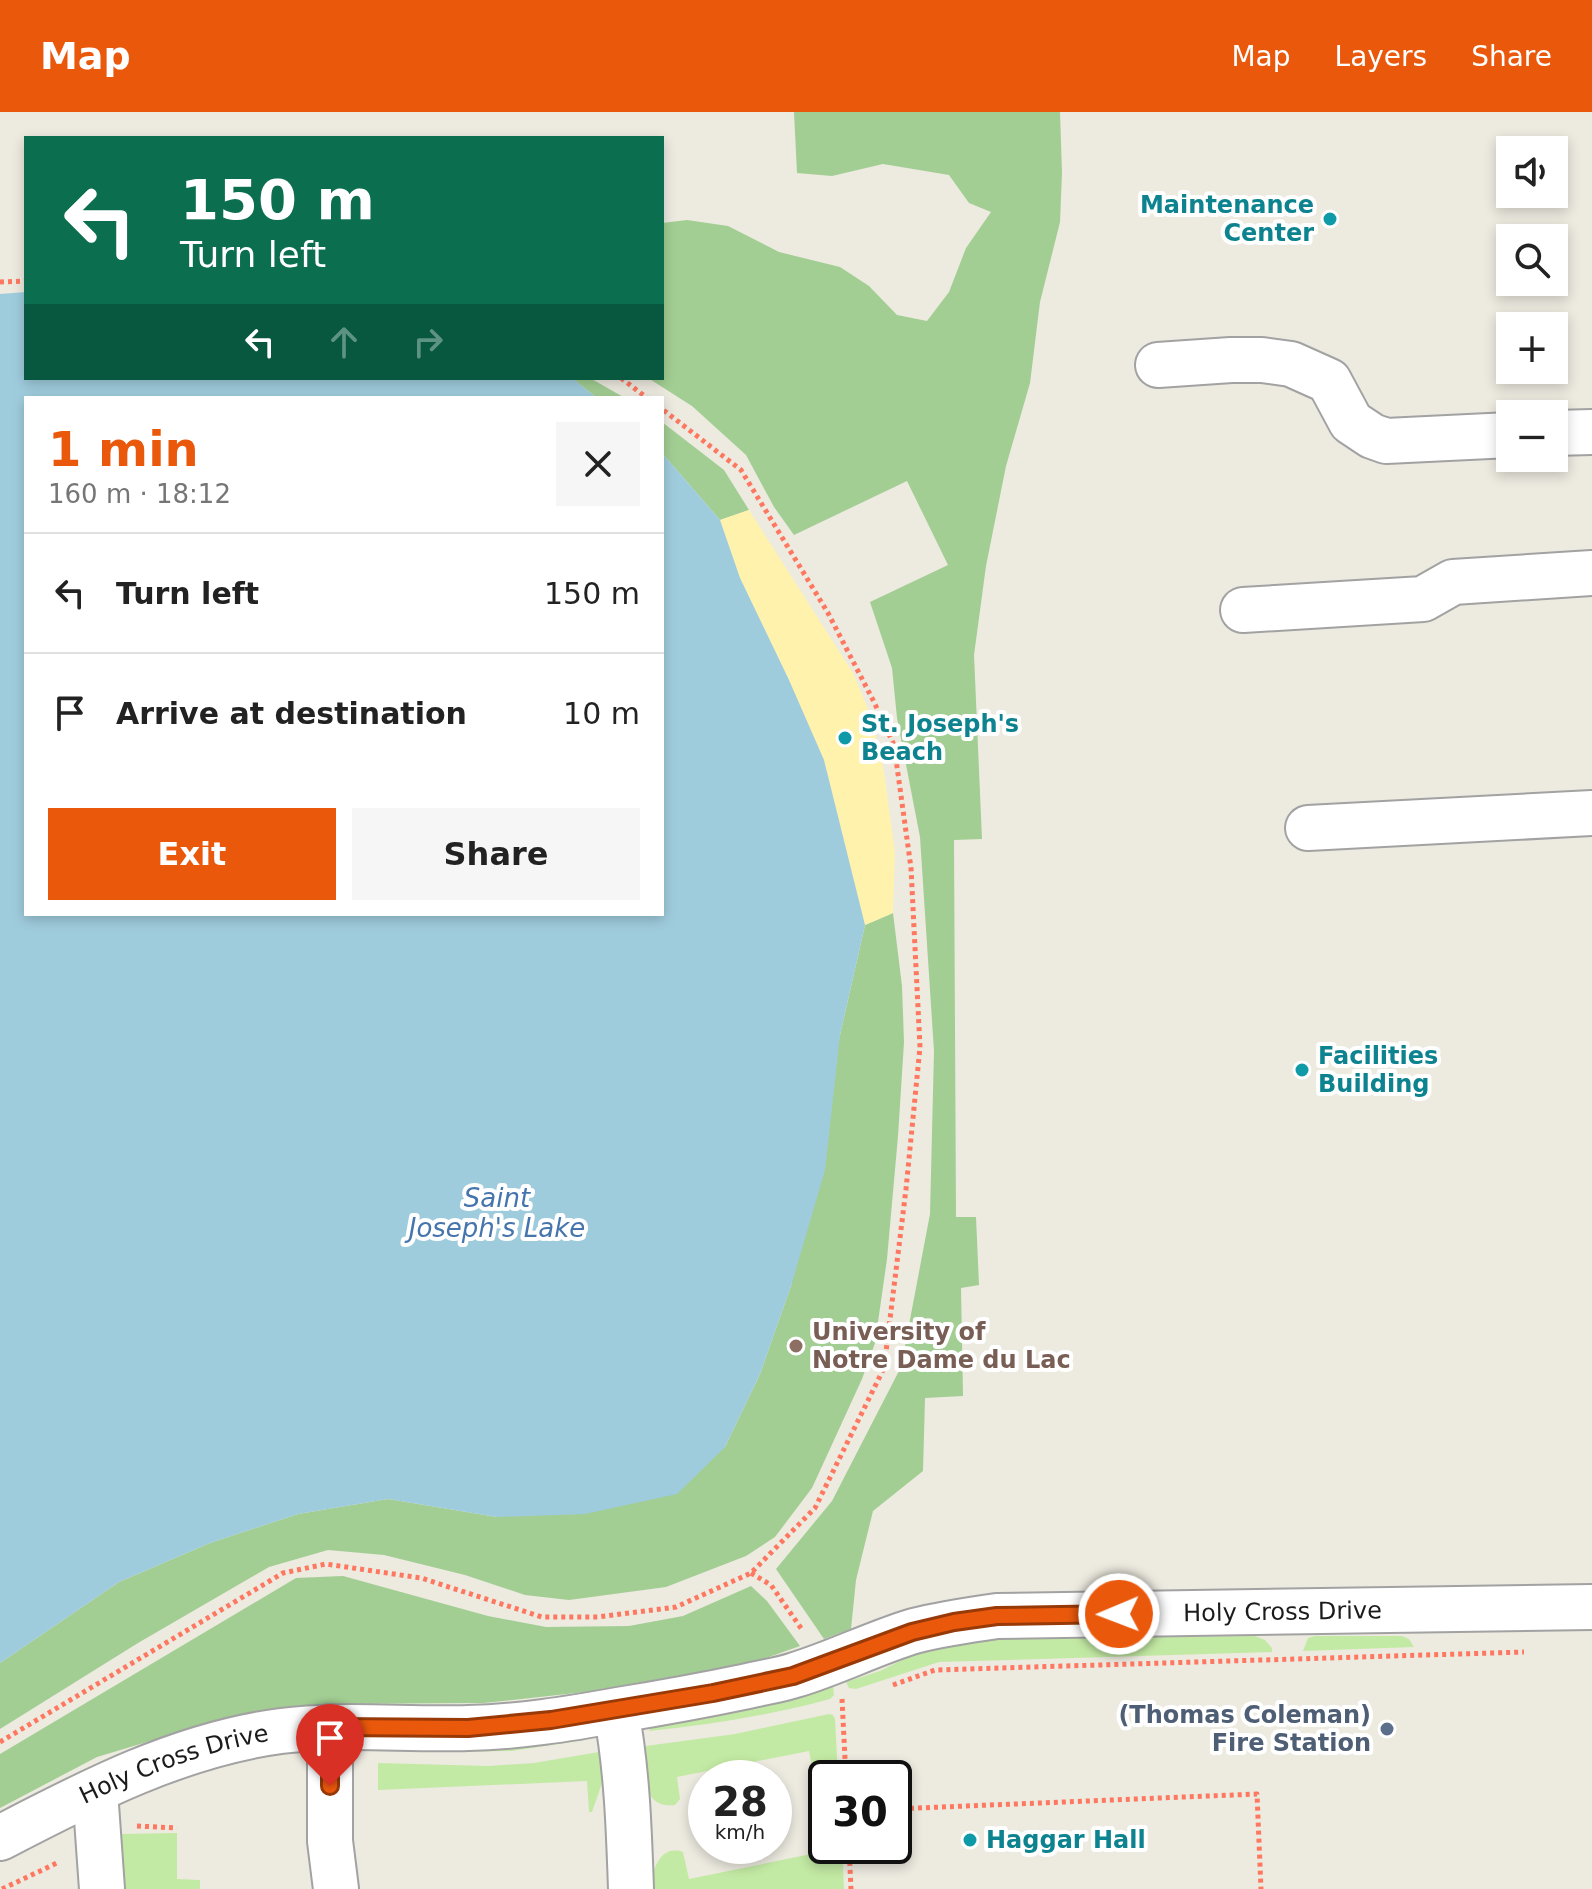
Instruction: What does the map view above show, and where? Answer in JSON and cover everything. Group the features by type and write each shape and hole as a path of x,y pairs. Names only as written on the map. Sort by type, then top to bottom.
{"street":[{"path":"1158,365 1231,360 1291,364 1329,381 1351,422 1386,441 1496,436"},
{"path":"1568,433 1592,432"},
{"path":"1243,610 1423,599 1453,582 1592,573"},
{"path":"1308,828 1592,813"},
{"name":"Holy Cross Drive","path":"0,1838 95,1791 204,1747 280,1731 330,1727 468,1728 616,1711 793,1676 912,1632 954,1622 997,1616 1592,1607"},
{"path":"616,1711 629,1832 631,1889"},
{"path":"330,1727 330,1841 336,1889"},
{"path":"95,1791 102,1889"}],"path":[{"path":"0,282 24,281"},
{"path":"624,380 644,396"},
{"path":"0,1742 283,1573 326,1564 421,1578 542,1617 598,1617 676,1607 751,1573 815,1508 884,1368 920,1047 911,868 894,745 828,613 741,470 664,411"},
{"path":"751,1573 771,1585 793,1617"},
{"path":"882,1688 935,1670 1532,1651"},
{"path":"845,1760 842,1702 855,1698"},
{"path":"912,1808 1257,1794 1261,1889"},
{"path":"136,1826 177,1828"},
{"path":"2,1889 57,1863"},
{"path":"850,1864 851,1889"}],"green space":[{"path":"794,112 1060,112 1060,222 1040,302 1030,383 1006,466 986,566 974,655 982,839 954,840 956,1217 976,1217 979,1285 961,1288 963,1396 925,1398 923,1471 873,1511 856,1580 851,1629 824,1639 776,1569 832,1501 901,1367 930,1214 934,1051 920,837 897,718 892,668 870,602 948,565 907,481 794,535 774,507 746,455 692,406 651,380 664,380 664,223 687,220 728,226 779,252 840,267 869,286 897,315 927,321 949,292 966,248 991,212 969,203 949,175 883,164 832,176 797,173"},
{"path":"574,380 594,380 622,396 594,396"},
{"path":"664,424 724,470 749,510 720,520 664,455"},
{"path":"893,913 902,986 904,1042 887,1259 875,1343 862,1379 812,1488 775,1537 746,1556 666,1587 569,1600 525,1595 465,1575 384,1555 328,1550 269,1567 138,1643 0,1729 0,1663 119,1582 210,1543 298,1514 388,1499 497,1517 725,1447 760,1374 791,1286 840,1035 865,925"},
{"path":"343,1576 488,1616 546,1627 629,1626 683,1616 751,1586 767,1601 800,1646 752,1663 585,1692 484,1703 315,1704 217,1721 97,1757 0,1808 0,1754 296,1578"},
{"path":"1255,1636 1265,1640 1272,1652 939,1662 856,1689 849,1688 846,1682 936,1647 990,1639"},
{"path":"1402,1636 1409,1639 1414,1647 1303,1651 1308,1638"},
{"path":"833,1686 834,1695 830,1699 808,1705 740,1719 649,1731 653,1724 798,1696"},
{"path":"833,1715 837,1760 811,1760 809,1751 763,1760 688,1760 688,1775 677,1777 680,1799 675,1805 655,1801 647,1786 646,1746 735,1734"},
{"path":"575,1736 585,1740 512,1751 444,1752 444,1750"},
{"path":"599,1752 603,1775 592,1812 589,1812 587,1781 378,1790 378,1763 488,1766 534,1763"},
{"path":"177,1833 177,1879 200,1880 200,1889 122,1889 122,1834"},
{"path":"668,1852 683,1852 689,1879 762,1864 792,1864 792,1858 808,1855 808,1864 843,1864 844,1889 649,1889 658,1861"}],"sand":[{"name":"St. Joseph's Beach","path":"749,510 853,673 871,716 884,772 895,853 893,913 865,925 846,855 789,680 740,578 720,520"}],"water":[{"name":"Saint Joseph's Lake","path":"24,292 24,380 574,380 594,396 24,396 24,916 664,916 664,455 720,520 740,578 824,760 865,925 840,1035 825,1170 791,1286 760,1374 725,1447 677,1494 585,1514 497,1517 388,1499 298,1514 210,1543 119,1582 0,1663 0,294"}],"place":[{"name":"Maintenance Center","path":"1330,219"},
{"name":"St. Joseph's Beach","path":"845,738"},
{"name":"Facilities Building","path":"1302,1070"},
{"name":"University of Notre Dame du Lac","path":"796,1346"},
{"name":"(Thomas Coleman) Fire Station","path":"1387,1729"},
{"name":"Haggar Hall","path":"970,1840"}],"route":[{"path":"330,1786 330,1727 468,1728 616,1711 793,1676 912,1632 954,1622 997,1616 1119,1614"}]}
